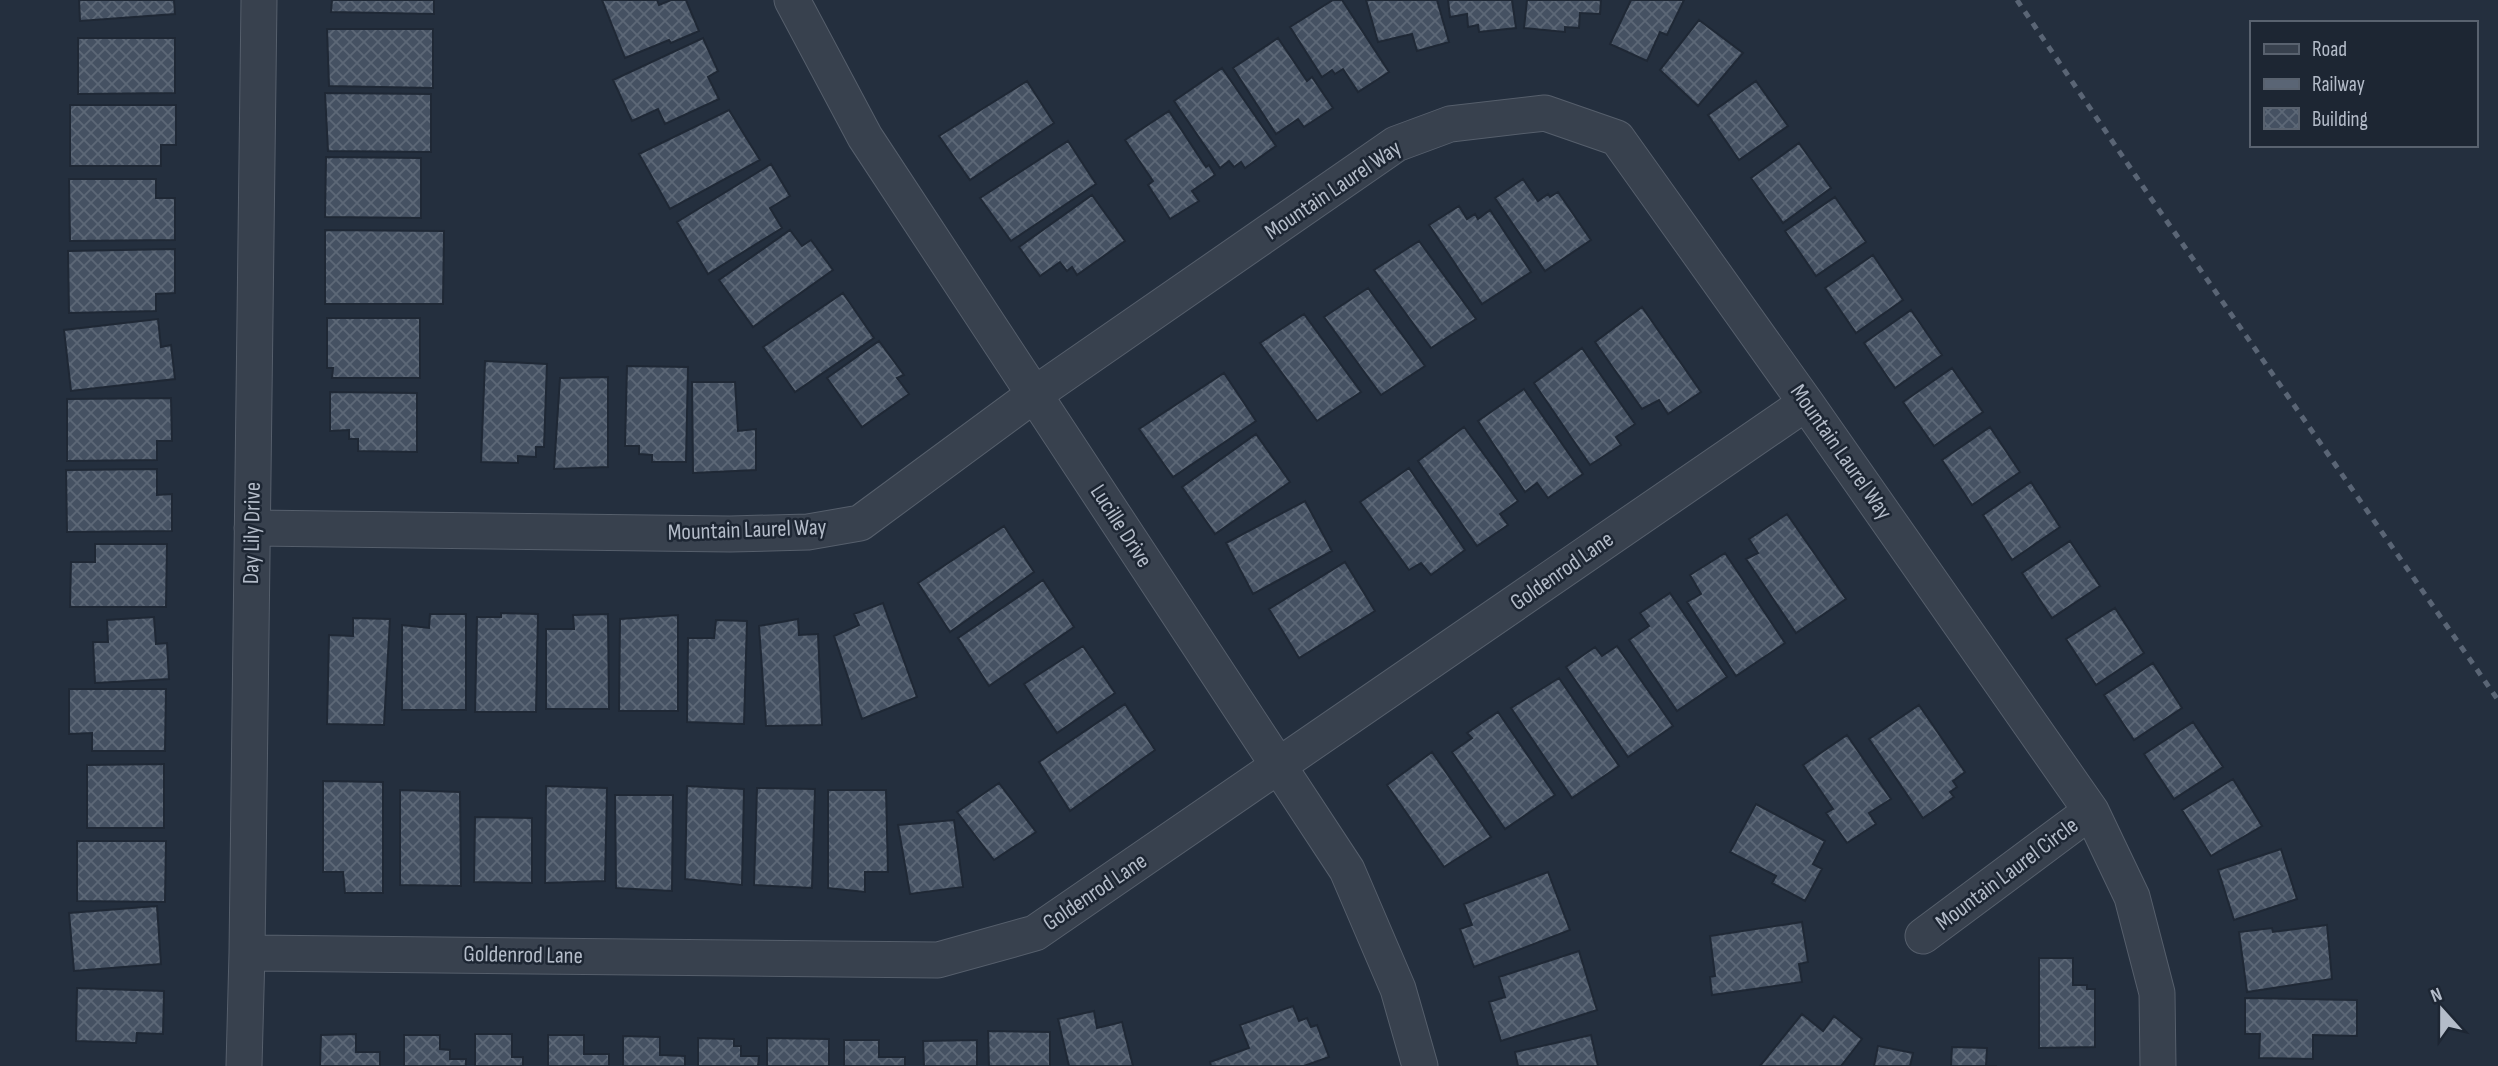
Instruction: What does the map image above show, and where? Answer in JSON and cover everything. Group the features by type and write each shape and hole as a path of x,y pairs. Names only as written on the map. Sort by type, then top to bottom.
{"street":[{"name":"Day Lily Drive","path":"244,1066 259,0"},
{"name":"Lucille Drive","path":"792,0 865,137 1347,870 1398,989 1420,1066"},
{"name":"Mountain Laurel Way","path":"252,528 730,534 808,532 860,523 1035,394 1396,145 1450,124 1545,113 1617,138 2091,811 2132,897 2157,993 2158,1066"},
{"name":"Goldenrod Lane","path":"247,953 938,960 1035,933 1806,403"},
{"name":"Mountain Laurel Circle","path":"1923,936 2091,811"}],"building":[{"path":"79,0 174,0 175,14 80,21"},
{"path":"332,0 434,0 434,14 331,12"},
{"path":"602,0 657,0 659,5 671,0 686,0 699,31 625,58"},
{"path":"1333,0 1342,0 1389,72 1358,92 1343,69 1335,74 1332,70 1322,77 1290,27"},
{"path":"1366,0 1437,0 1449,42 1417,51 1412,34 1378,42"},
{"path":"1448,0 1512,0 1516,28 1479,32 1478,25 1468,27 1467,14 1450,17"},
{"path":"1527,0 1601,0 1600,14 1580,13 1579,28 1565,27 1565,32 1524,28"},
{"path":"1631,0 1684,0 1667,35 1660,32 1647,61 1610,44"},
{"path":"1699,20 1743,53 1698,106 1660,70"},
{"path":"327,29 433,29 433,88 329,86"},
{"path":"78,38 175,38 175,93 78,94"},
{"path":"703,38 718,71 708,77 719,99 665,124 658,109 632,121 613,80"},
{"path":"1278,38 1307,81 1312,77 1333,108 1304,127 1298,119 1276,134 1233,68"},
{"path":"1222,68 1276,146 1245,168 1241,162 1234,167 1229,161 1220,168 1174,101"},
{"path":"1027,81 1054,123 970,180 939,136"},
{"path":"1756,81 1788,126 1739,160 1708,115"},
{"path":"325,93 431,94 431,152 328,151"},
{"path":"70,105 176,105 176,145 161,145 161,166 70,166"},
{"path":"729,110 760,160 670,209 639,154"},
{"path":"1169,111 1206,167 1209,165 1215,175 1192,191 1199,201 1170,219 1148,185 1153,181 1125,140"},
{"path":"1068,141 1096,184 1011,241 980,198"},
{"path":"1799,143 1831,188 1783,223 1751,178"},
{"path":"326,157 421,158 421,218 325,217"},
{"path":"771,164 790,196 770,208 782,228 708,274 677,222"},
{"path":"69,179 156,179 156,198 175,198 175,240 70,241"},
{"path":"1523,179 1538,201 1548,194 1550,197 1558,192 1591,240 1545,271 1495,198"},
{"path":"1092,195 1125,241 1077,275 1072,267 1067,271 1060,262 1040,276 1019,247"},
{"path":"1835,197 1866,242 1816,276 1785,231"},
{"path":"1459,206 1467,219 1475,214 1478,219 1490,210 1531,272 1482,304 1429,225"},
{"path":"325,230 444,231 443,304 325,304"},
{"path":"790,230 802,246 811,240 833,270 753,327 719,280"},
{"path":"1419,241 1476,319 1431,348 1374,270"},
{"path":"175,249 175,293 156,294 156,311 69,313 68,251"},
{"path":"1873,255 1903,300 1856,333 1825,288"},
{"path":"1368,288 1425,366 1381,395 1324,317"},
{"path":"843,293 874,338 795,392 763,347"},
{"path":"1642,307 1701,392 1668,414 1659,400 1642,409 1595,342"},
{"path":"1911,310 1942,355 1895,388 1864,343"},
{"path":"1304,314 1361,392 1317,421 1260,343"},
{"path":"327,318 420,318 420,378 332,378 333,368 327,368"},
{"path":"158,319 161,347 171,345 175,379 71,391 64,330"},
{"path":"879,341 904,375 897,378 909,394 862,427 827,378"},
{"path":"1582,348 1635,424 1616,437 1621,445 1590,465 1534,383"},
{"path":"485,361 547,364 544,447 536,447 536,457 518,456 518,463 481,462"},
{"path":"627,366 688,367 686,462 652,462 652,455 639,454 639,446 625,446"},
{"path":"1952,368 1983,412 1934,446 1903,402"},
{"path":"1224,373 1256,421 1173,477 1139,429"},
{"path":"608,377 608,467 554,469 560,378"},
{"path":"692,382 735,382 738,431 756,429 756,470 693,473"},
{"path":"1524,389 1583,474 1548,498 1537,483 1525,492 1478,421"},
{"path":"330,392 417,393 417,452 358,451 358,439 349,439 349,430 330,431"},
{"path":"171,398 172,441 157,441 157,460 67,461 67,399"},
{"path":"1464,427 1518,501 1500,514 1508,525 1477,546 1418,461"},
{"path":"1990,427 2020,472 1972,505 1942,460"},
{"path":"1256,434 1290,482 1215,534 1182,487"},
{"path":"1409,468 1465,550 1431,575 1421,563 1409,570 1360,502"},
{"path":"157,469 157,495 172,494 172,531 67,532 66,470"},
{"path":"2031,482 2060,527 2012,560 1983,515"},
{"path":"1305,501 1332,551 1253,594 1226,543"},
{"path":"1787,514 1846,599 1796,633 1746,559 1758,553 1749,539"},
{"path":"1004,526 1034,572 950,632 918,583"},
{"path":"2070,541 2100,586 2052,618 2022,573"},
{"path":"95,544 167,544 166,607 70,607 71,562 95,562"},
{"path":"1725,553 1785,643 1736,676 1687,602 1701,594 1690,575"},
{"path":"1345,562 1375,611 1299,658 1269,609"},
{"path":"1043,580 1074,627 989,686 958,638"},
{"path":"1670,593 1727,677 1677,711 1629,640 1649,626 1640,613"},
{"path":"883,603 917,697 862,719 834,636 859,625 854,614"},
{"path":"2115,608 2144,653 2096,685 2066,639"},
{"path":"501,613 538,614 536,712 475,712 477,617 501,617"},
{"path":"430,614 466,614 466,710 402,710 402,625 429,628"},
{"path":"608,614 609,709 546,709 546,629 574,629 573,615"},
{"path":"678,615 678,711 619,711 620,619"},
{"path":"154,617 156,644 167,643 169,679 95,683 93,642 108,642 107,620"},
{"path":"353,618 390,619 384,725 327,724 329,635 353,636"},
{"path":"798,619 799,635 818,634 822,725 766,726 759,626"},
{"path":"716,620 747,621 744,724 687,722 688,638 714,638"},
{"path":"1083,646 1115,693 1057,733 1024,684"},
{"path":"1617,646 1673,726 1628,757 1566,667 1595,647 1602,656"},
{"path":"2153,663 2182,708 2134,740 2104,695"},
{"path":"1559,678 1619,766 1572,798 1511,708"},
{"path":"69,689 166,689 165,751 92,751 92,733 69,734"},
{"path":"1125,704 1155,750 1070,811 1039,762"},
{"path":"1919,705 1965,772 1953,781 1957,787 1950,792 1954,797 1923,818 1869,739"},
{"path":"1498,712 1555,795 1505,829 1452,752 1472,738 1467,733"},
{"path":"2193,722 2223,767 2174,799 2144,754"},
{"path":"1847,735 1891,799 1869,813 1876,824 1847,843 1826,813 1833,809 1803,765"},
{"path":"1432,752 1491,837 1444,867 1387,785"},
{"path":"164,764 164,828 87,828 87,765"},
{"path":"2233,779 2262,826 2211,856 2182,810"},
{"path":"323,781 383,782 383,893 345,893 343,872 323,872"},
{"path":"999,783 1036,832 994,860 957,812"},
{"path":"546,786 607,788 605,881 545,883"},
{"path":"687,786 744,789 742,885 685,879"},
{"path":"757,788 815,789 812,888 754,885"},
{"path":"400,790 460,792 461,886 400,885"},
{"path":"828,790 886,790 888,872 865,872 865,892 828,888"},
{"path":"615,795 673,795 672,891 616,888"},
{"path":"1756,804 1825,841 1813,864 1822,869 1805,901 1772,883 1776,876 1730,852"},
{"path":"475,817 532,818 532,883 474,882"},
{"path":"954,820 963,887 910,894 898,825"},
{"path":"77,841 166,841 165,902 77,901"},
{"path":"2281,849 2297,899 2234,920 2218,870"},
{"path":"1548,872 1570,930 1474,967 1460,929 1472,925 1464,904"},
{"path":"157,906 161,964 74,971 69,913"},
{"path":"1802,922 1808,962 1799,964 1802,982 1712,995 1710,977 1715,976 1710,936"},
{"path":"2327,925 2332,979 2247,992 2239,932 2272,928 2273,932"},
{"path":"1579,951 1597,1010 1501,1041 1489,1002 1505,997 1499,977"},
{"path":"2039,958 2073,958 2073,985 2087,985 2087,989 2095,989 2095,1047 2039,1048"},
{"path":"77,988 164,991 163,1034 137,1033 136,1043 76,1041"},
{"path":"2245,998 2357,1000 2357,1036 2313,1035 2313,1059 2259,1058 2260,1034 2245,1034"},
{"path":"1293,1006 1299,1021 1307,1018 1311,1027 1317,1025 1329,1057 1304,1066 1211,1066 1210,1062 1249,1048 1240,1025"},
{"path":"1094,1011 1097,1028 1122,1022 1133,1066 1069,1066 1058,1019"},
{"path":"1802,1014 1823,1031 1834,1016 1862,1039 1841,1066 1760,1066"},
{"path":"988,1031 1050,1032 1050,1066 989,1066"},
{"path":"356,1034 356,1052 380,1052 380,1066 320,1066 321,1035"},
{"path":"475,1034 512,1034 512,1057 523,1057 523,1066 475,1066"},
{"path":"404,1035 440,1035 440,1049 450,1050 450,1059 466,1059 466,1066 404,1066"},
{"path":"548,1035 584,1035 584,1054 609,1054 609,1066 548,1066"},
{"path":"1591,1035 1598,1066 1518,1066 1515,1052"},
{"path":"623,1036 660,1037 660,1055 685,1056 685,1066 623,1066"},
{"path":"698,1038 734,1039 734,1046 741,1046 741,1056 759,1056 758,1066 698,1066"},
{"path":"767,1038 829,1039 829,1066 767,1066"},
{"path":"844,1040 879,1040 879,1057 905,1057 905,1066 844,1066"},
{"path":"977,1040 977,1066 924,1066 923,1041"},
{"path":"1878,1046 1913,1053 1910,1066 1874,1066"},
{"path":"1952,1047 1987,1048 1986,1066 1951,1066"}],"railway":[{"path":"2017,0 2498,700"}]}
